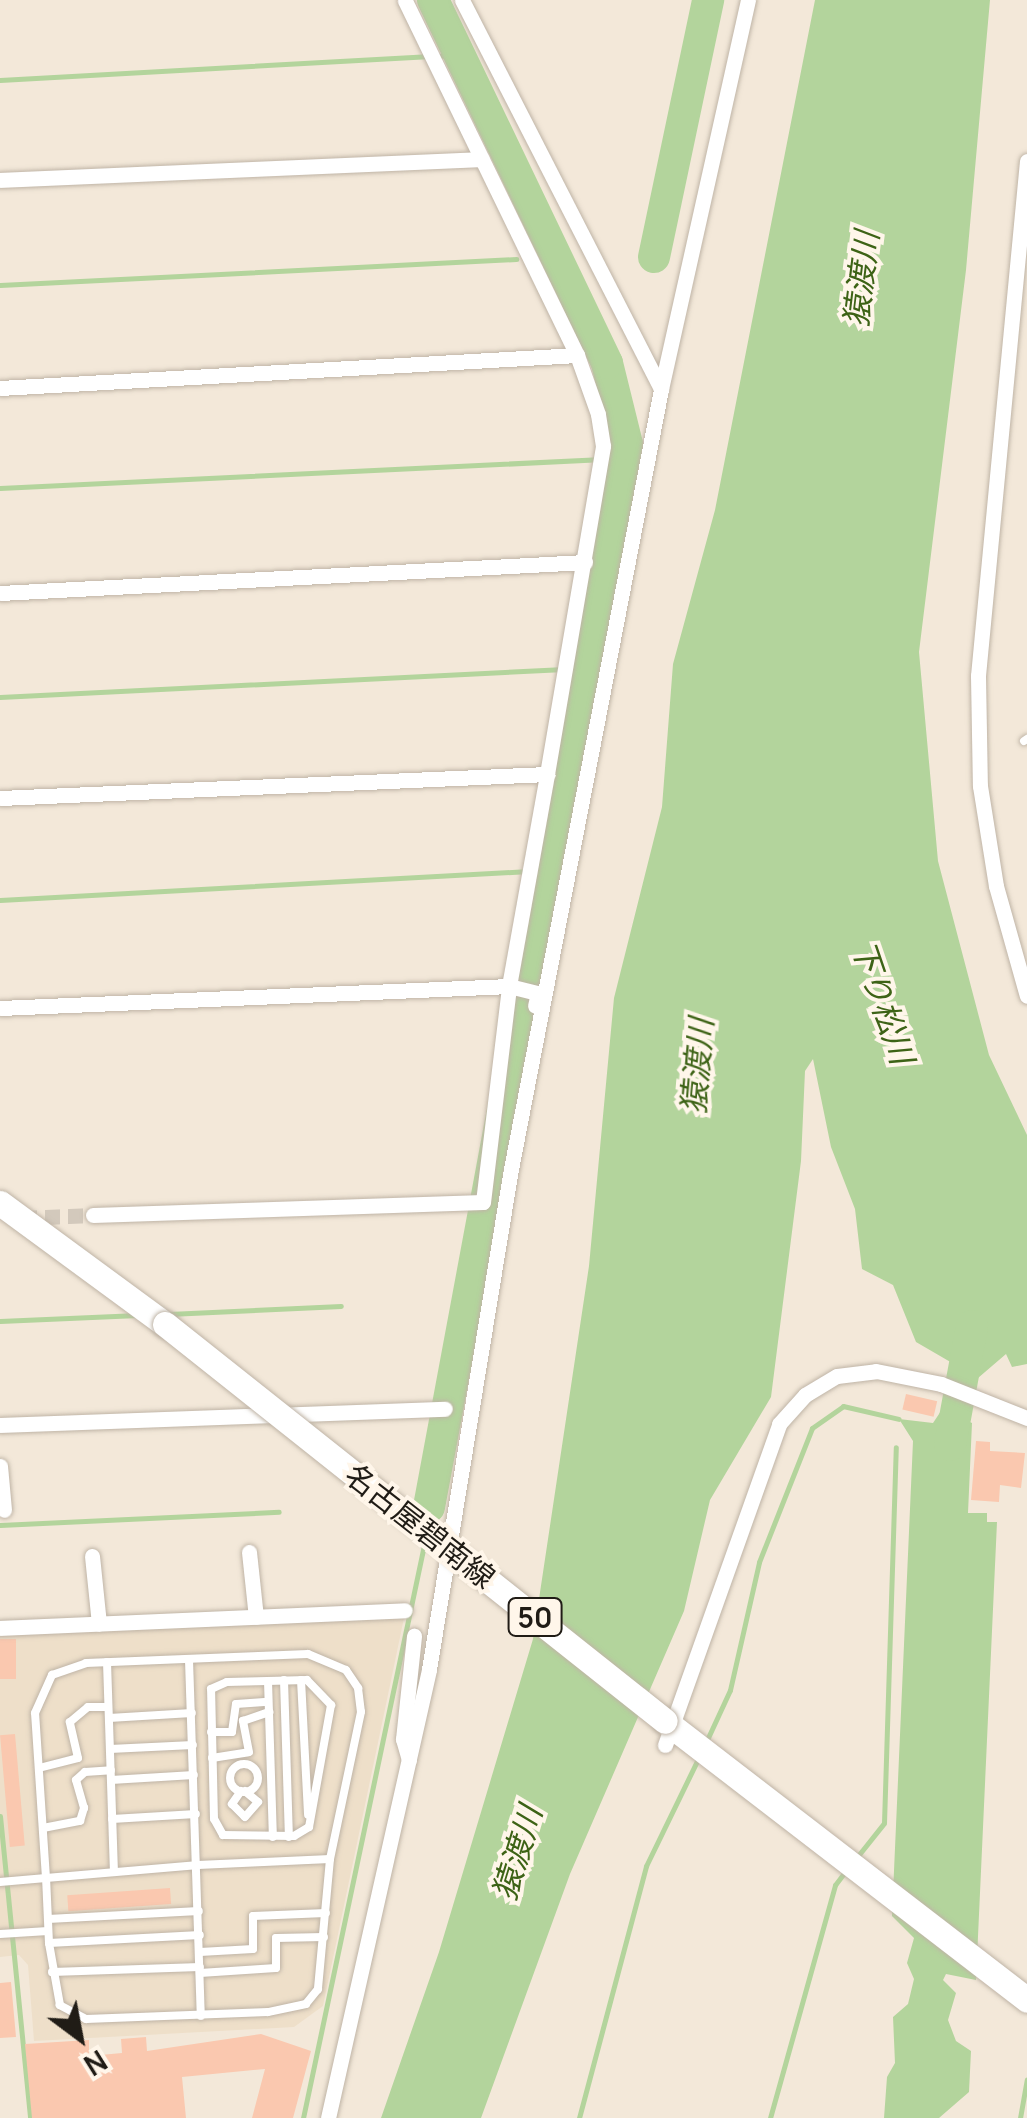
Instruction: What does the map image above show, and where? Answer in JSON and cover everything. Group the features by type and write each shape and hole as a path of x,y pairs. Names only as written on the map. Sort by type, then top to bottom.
{"main road":[{"name":"名古屋碧南線","path":"0,1203 140,1304 682,1739 1027,2000"}],"street":[{"path":"93,1215 483,1202 510,986 604,446 577,355 404,0"},
{"path":"462,0 661,389"},
{"path":"328,2118 410,1764 529,1078 661,389 748,0"},
{"path":"0,180 482,159"},
{"path":"1027,160 1021,283 978,676 980,786 996,886 1027,996"},
{"path":"0,388 577,355"},
{"path":"0,593 585,562"},
{"path":"0,798 547,774"},
{"path":"0,1008 510,986 538,993 525,1062 529,1078"},
{"path":"682,1739 700,1635 779,1424 805,1395 838,1376 876,1371 941,1384 1026,1418"},
{"path":"0,1424 446,1409"},
{"path":"0,1466 4,1510"},
{"path":"249,1552 256,1617"},
{"path":"92,1556 99,1624"},
{"path":"0,1628 405,1610"},
{"path":"410,1764 402,1740 414,1636"}],"lane":[{"path":"308,1654 346,1670 358,1688 361,1712 330,1858 318,1989 306,2004 201,2016 76,2018 60,2005 49,1943 35,1713 43,1686 70,1666 189,1660 308,1654"},
{"path":"189,1660 201,2016"},
{"path":"107,1662 114,1872"},
{"path":"284,1680 290,1837"},
{"path":"284,1680 318,1685 331,1706 308,1826 290,1837 244,1838 217,1828 211,1688 284,1680"},
{"path":"302,1680 308,1826"},
{"path":"268,1681 273,1837"},
{"path":"211,1732 232,1732 236,1704 268,1702"},
{"path":"39,1768 78,1758 70,1722 88,1708 108,1707"},
{"path":"212,1758 249,1752 244,1721 268,1712"},
{"path":"109,1718 192,1713"},
{"path":"110,1749 193,1745"},
{"path":"244,1838 245,1817 258,1807 230,1782 236,1766 252,1766 258,1778 271,1782"},
{"path":"43,1828 80,1822 84,1808 76,1780 85,1772 194,1776"},
{"path":"245,1817 233,1808 243,1791 258,1778"},
{"path":"112,1818 196,1814"},
{"path":"259,1862 262,1838"},
{"path":"0,1882 330,1858"},
{"path":"48,1920 199,1911"},
{"path":"200,1952 252,1949 253,1916 326,1914"},
{"path":"0,1934 48,1932"},
{"path":"49,1943 200,1935"},
{"path":"52,1972 276,1968 276,1938 324,1937"}],"shaded area":[{"path":"404,1618 323,2006 294,2027 34,2041 28,1965 19,1955 0,1957 0,1635"}],"water":[{"path":"815,0 990,0 966,270 919,652 938,861 989,1055 1027,1135 1027,1364 1012,1367 1006,1354 978,1378 916,1342 893,1285 862,1269 855,1209 831,1147 813,1059 805,1071 801,1161 771,1397 710,1500 684,1611 570,1874 481,2118 381,2118 439,1952 533,1639 589,1266 614,998 662,807 673,664 715,510"},
{"path":"949,1399 968,1408 963,1419 972,1423 968,1513 987,1513 987,1522 997,1522 976,1980 946,1974 943,1980 956,1993 948,2020 956,2041 971,2051 969,2092 939,2118 884,2118 887,2077 895,2063 893,2017 908,2004 914,1979 907,1963 914,1938 892,1916 913,1441 899,1419 933,1423"}],"building":[{"path":"906,1394 937,1401 934,1417 902,1410"},
{"path":"976,1441 990,1442 990,1451 1025,1453 1021,1488 1000,1485 999,1502 971,1500"},
{"path":"0,1639 16,1639 16,1679 0,1679"},
{"path":"15,1734 25,1846 10,1847 0,1735"},
{"path":"170,1888 171,1904 68,1911 67,1895"},
{"path":"11,1982 16,2037 0,2038 0,1983"},
{"path":"261,2034 311,2051 293,2118 252,2118 265,2069 182,2077 186,2118 32,2118 25,2044 89,2040 89,2056 122,2053 121,2039 146,2037 147,2051"}],"waterway":[{"path":"429,1507 627,444 607,363 433,0"},
{"path":"654,257 708,0"},
{"path":"437,56 459,55"},
{"path":"0,80 426,56"},
{"path":"548,257 556,257"},
{"path":"0,285 516,259"},
{"path":"0,488 624,458"},
{"path":"0,697 585,668"},
{"path":"0,900 547,870"},
{"path":"169,1314 341,1306"},
{"path":"0,1321 138,1315"},
{"path":"950,1445 972,1326"},
{"path":"706,1742 730,1690 759,1562 812,1428 843,1406 899,1419"},
{"path":"857,1857 884,1823 896,1447"},
{"path":"0,1525 279,1512"},
{"path":"303,2118 425,1540"},
{"path":"579,2118 646,1866 699,1757"},
{"path":"0,1816 30,2118"},
{"path":"770,2118 835,1885 847,1869"},
{"path":"1020,2118 1027,2080"}],"tunnel":[{"path":"22,1218 93,1215"}],"water label":[{"name":"猿渡川","path":"861,279"},
{"name":"下り松川","path":"883,1002"},
{"name":"猿渡川","path":"697,1066"},
{"name":"猿渡川","path":"517,1853"}]}
